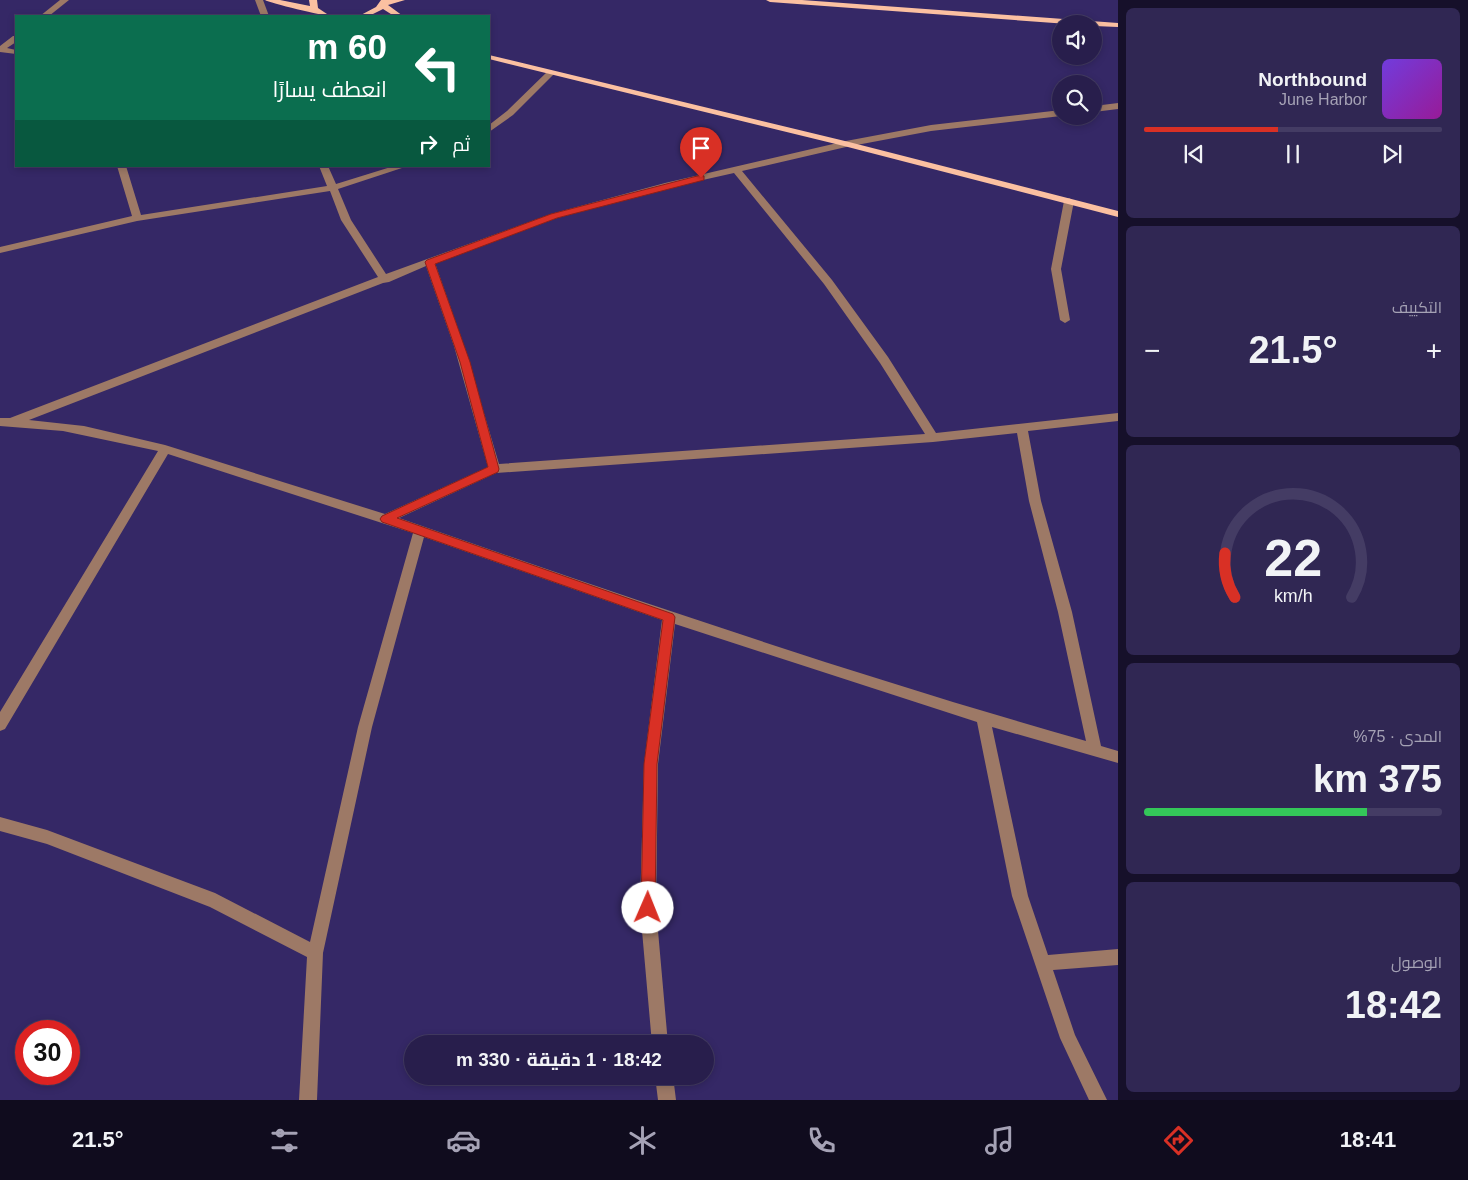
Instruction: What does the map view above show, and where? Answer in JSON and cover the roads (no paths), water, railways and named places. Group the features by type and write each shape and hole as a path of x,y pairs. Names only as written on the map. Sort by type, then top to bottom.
{"main road":[{"path":"269,0 316,10 324,15"},
{"path":"313,0 312,5 316,10"},
{"path":"366,15 374,12 384,3 401,0"},
{"path":"770,0 1118,26"},
{"path":"384,3 398,15"},
{"path":"490,57 846,144 1118,214"}],"street":[{"path":"45,15 65,0"},
{"path":"259,0 265,15"},
{"path":"1,50 15,39"},
{"path":"1,50 15,52"},
{"path":"490,128 510,113 552,72"},
{"path":"1102,108 1118,106"},
{"path":"6,422 554,216 665,186 846,144 931,128 1052,114"},
{"path":"121,167 137,218"},
{"path":"322,167 346,220 385,280"},
{"path":"0,250 137,218 333,188 401,167"},
{"path":"736,170 828,282 884,360 934,438"},
{"path":"1065,320 1056,269 1060,241 1070,201"},
{"path":"430,262 465,362 494,469"},
{"path":"386,519 494,469 934,438 1118,418"},
{"path":"6,422 65,428 130,440 165,449 386,519 669,617 983,718 1118,757"},
{"path":"1022,428 1035,501 1064,612 1095,750"},
{"path":"0,725 165,449"},
{"path":"308,1100 315,953 365,727 420,531"},
{"path":"659,1035 648,908 651,764 669,617"},
{"path":"983,718 1020,896 1068,1038 1098,1100"},
{"path":"0,824 47,837 215,901 315,953"},
{"path":"1043,963 1118,957"},
{"path":"665,1085 667,1100"}]}
